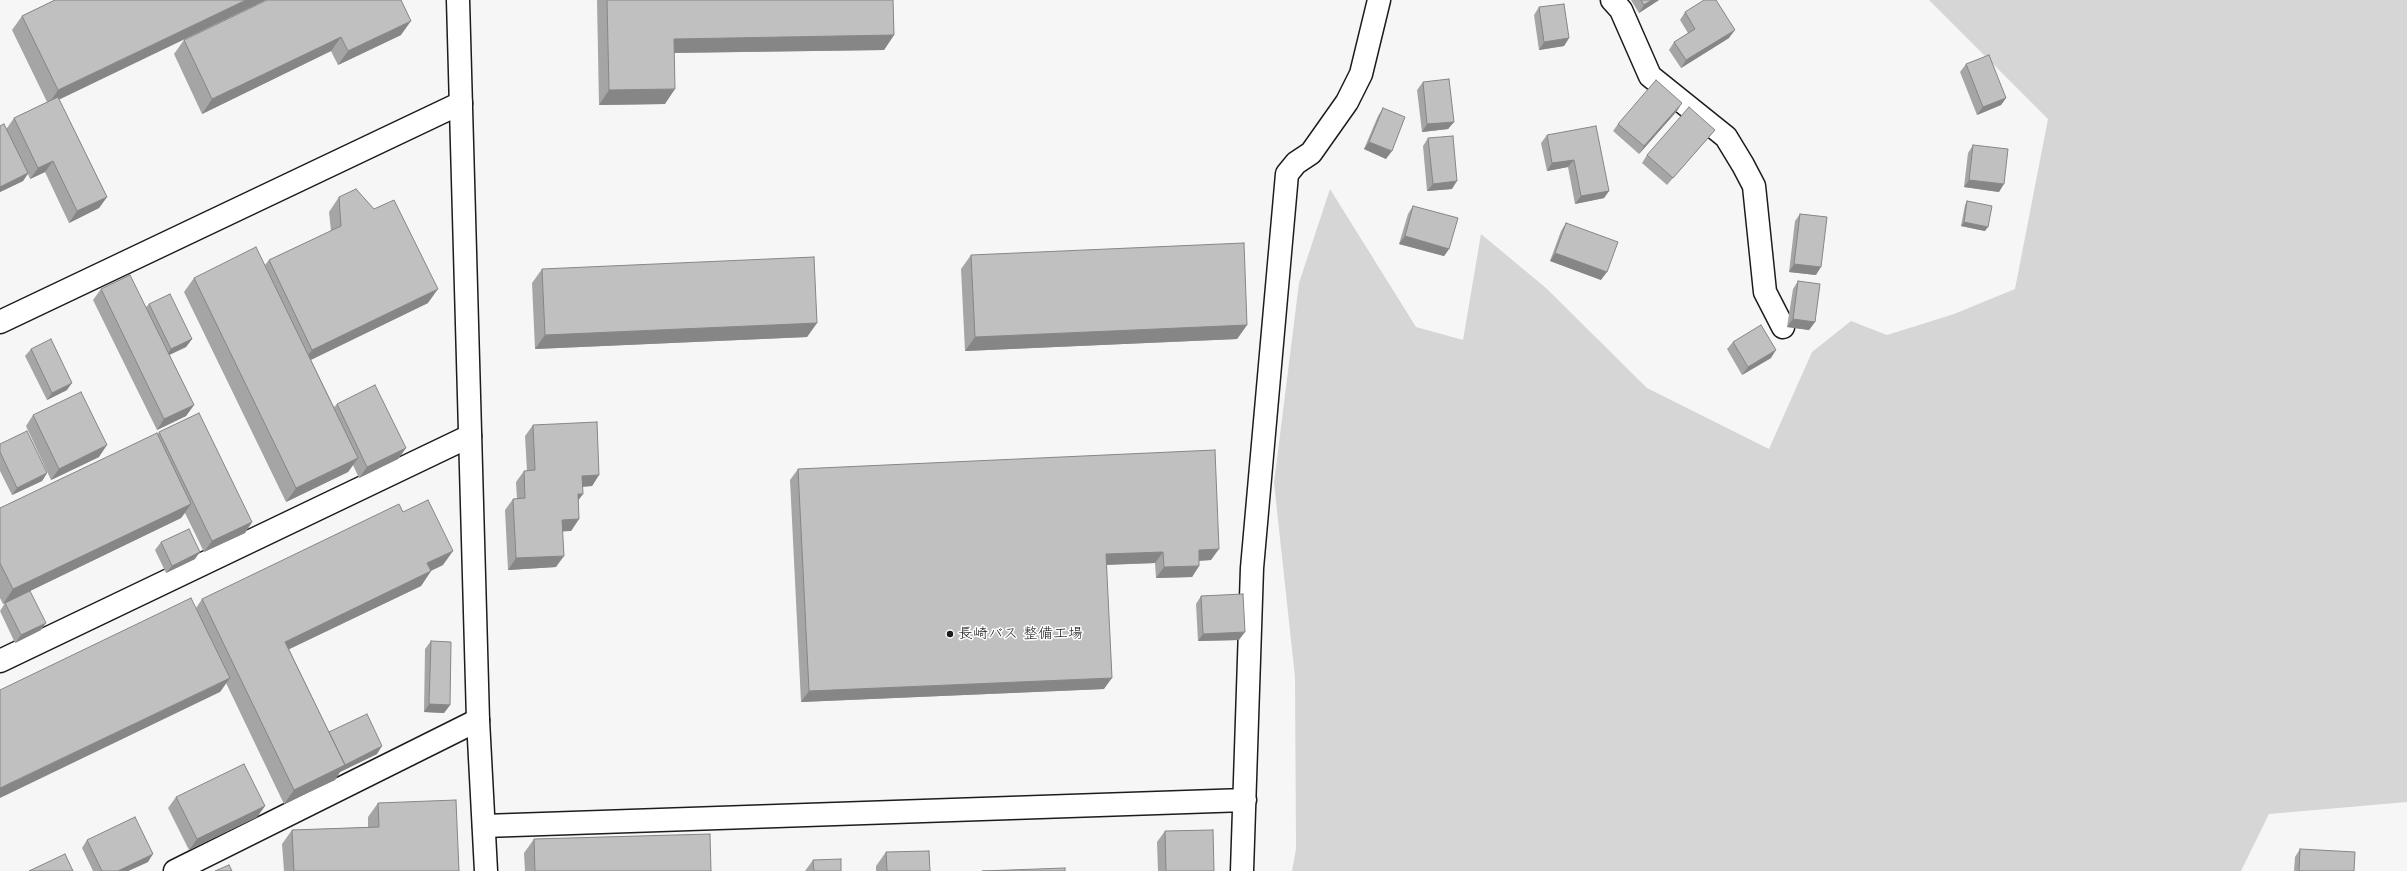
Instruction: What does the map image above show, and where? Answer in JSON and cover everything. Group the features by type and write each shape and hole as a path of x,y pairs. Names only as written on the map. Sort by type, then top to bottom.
{"street":[{"path":"458,0 478,720 486,871"},
{"path":"1242,871 1252,568 1287,174 1296,163 1311,153 1348,102 1361,74 1379,0"},
{"path":"1612,0 1621,10 1650,76 1726,137 1743,164 1754,186 1765,292 1783,327"},
{"path":"0,322 461,103"},
{"path":"0,661 470,436"},
{"path":"175,871 478,720"},
{"path":"484,826 1245,800"}],"shaded area":[{"path":"1929,0 2407,0 2407,802 2269,814 2241,871 1292,871 1296,849 1295,677 1274,483 1299,283 1330,189 1416,327 1463,340 1481,234 1546,288 1647,388 1769,449 1812,352 1851,321 1887,335 1954,314 2015,289 2048,119"}],"building":[{"path":"55,0 246,0 58,90 22,16"},
{"path":"267,0 401,0 411,21 348,51 341,37 212,99 184,40"},
{"path":"607,0 893,0 894,35 674,39 675,89 609,90"},
{"path":"1641,0 1652,0 1644,5"},
{"path":"1704,0 1716,0 1735,30 1686,60 1674,42 1695,29 1685,12"},
{"path":"1564,4 1569,38 1544,42 1539,7"},
{"path":"1989,55 2006,98 1983,107 1966,64"},
{"path":"1449,79 1454,122 1427,124 1423,82"},
{"path":"1656,80 1682,103 1644,146 1618,124"},
{"path":"58,97 107,197 77,211 53,161 38,168 14,118"},
{"path":"1689,107 1715,130 1673,178 1647,155"},
{"path":"1383,108 1405,117 1392,151 1369,142"},
{"path":"4,124 28,173 0,187 0,126"},
{"path":"1596,126 1609,191 1581,196 1574,160 1552,163 1547,135"},
{"path":"1453,136 1457,181 1433,184 1428,138"},
{"path":"1973,145 2008,149 2004,184 1969,180"},
{"path":"356,189 374,209 394,200 438,289 312,350 269,260 341,226 339,197"},
{"path":"1967,201 1992,206 1988,227 1964,222"},
{"path":"1413,206 1458,218 1449,249 1405,236"},
{"path":"1800,214 1827,217 1821,267 1794,264"},
{"path":"1566,223 1618,242 1607,272 1555,253"},
{"path":"1244,243 1247,325 975,337 971,255"},
{"path":"256,247 358,458 296,488 194,278"},
{"path":"814,257 817,323 545,335 542,269"},
{"path":"130,275 194,405 164,419 101,289"},
{"path":"1798,281 1820,284 1815,322 1793,319"},
{"path":"170,294 192,339 171,349 149,304"},
{"path":"1761,325 1776,350 1748,367 1733,342"},
{"path":"51,339 72,383 52,393 31,349"},
{"path":"375,385 406,448 367,467 337,404"},
{"path":"81,392 107,445 59,469 33,415"},
{"path":"199,413 252,522 212,541 159,432"},
{"path":"597,422 599,475 582,476 583,494 578,494 579,519 562,520 564,556 516,558 513,499 525,498 524,471 535,470 533,425"},
{"path":"27,431 47,473 17,488 0,452 0,444"},
{"path":"157,433 191,504 13,589 0,563 0,508"},
{"name":"長崎バス 整備工場","path":"1215,450 1219,549 1199,550 1199,566 1164,567 1163,552 1106,554 1112,678 809,691 798,469"},
{"path":"428,500 453,551 427,563 431,571 285,642 345,765 294,790 202,599 399,504 403,512"},
{"path":"189,529 200,552 172,566 161,542"},
{"path":"30,591 46,623 21,635 5,603"},
{"path":"1243,594 1245,632 1203,634 1201,596"},
{"path":"191,598 230,678 0,788 0,690"},
{"path":"431,641 451,642 450,705 429,704"},
{"path":"367,714 382,746 345,765 329,732"},
{"path":"244,764 265,806 197,839 176,797"},
{"path":"456,800 459,871 294,871 292,830 379,827 378,803"},
{"path":"135,817 153,854 118,871 102,871 87,840"},
{"path":"1213,830 1214,871 1166,871 1165,831"},
{"path":"710,834 711,871 535,871 534,839"},
{"path":"2300,849 2355,852 2354,871 2299,871"},
{"path":"929,851 930,871 887,871 886,852"},
{"path":"65,854 73,871 29,871"},
{"path":"841,859 841,871 814,871 813,860"},
{"path":"229,865 232,871 215,871"},
{"path":"1065,868 1065,871 982,871"}],"place":[{"name":"長崎バス 整備工場","path":"950,634"}]}
